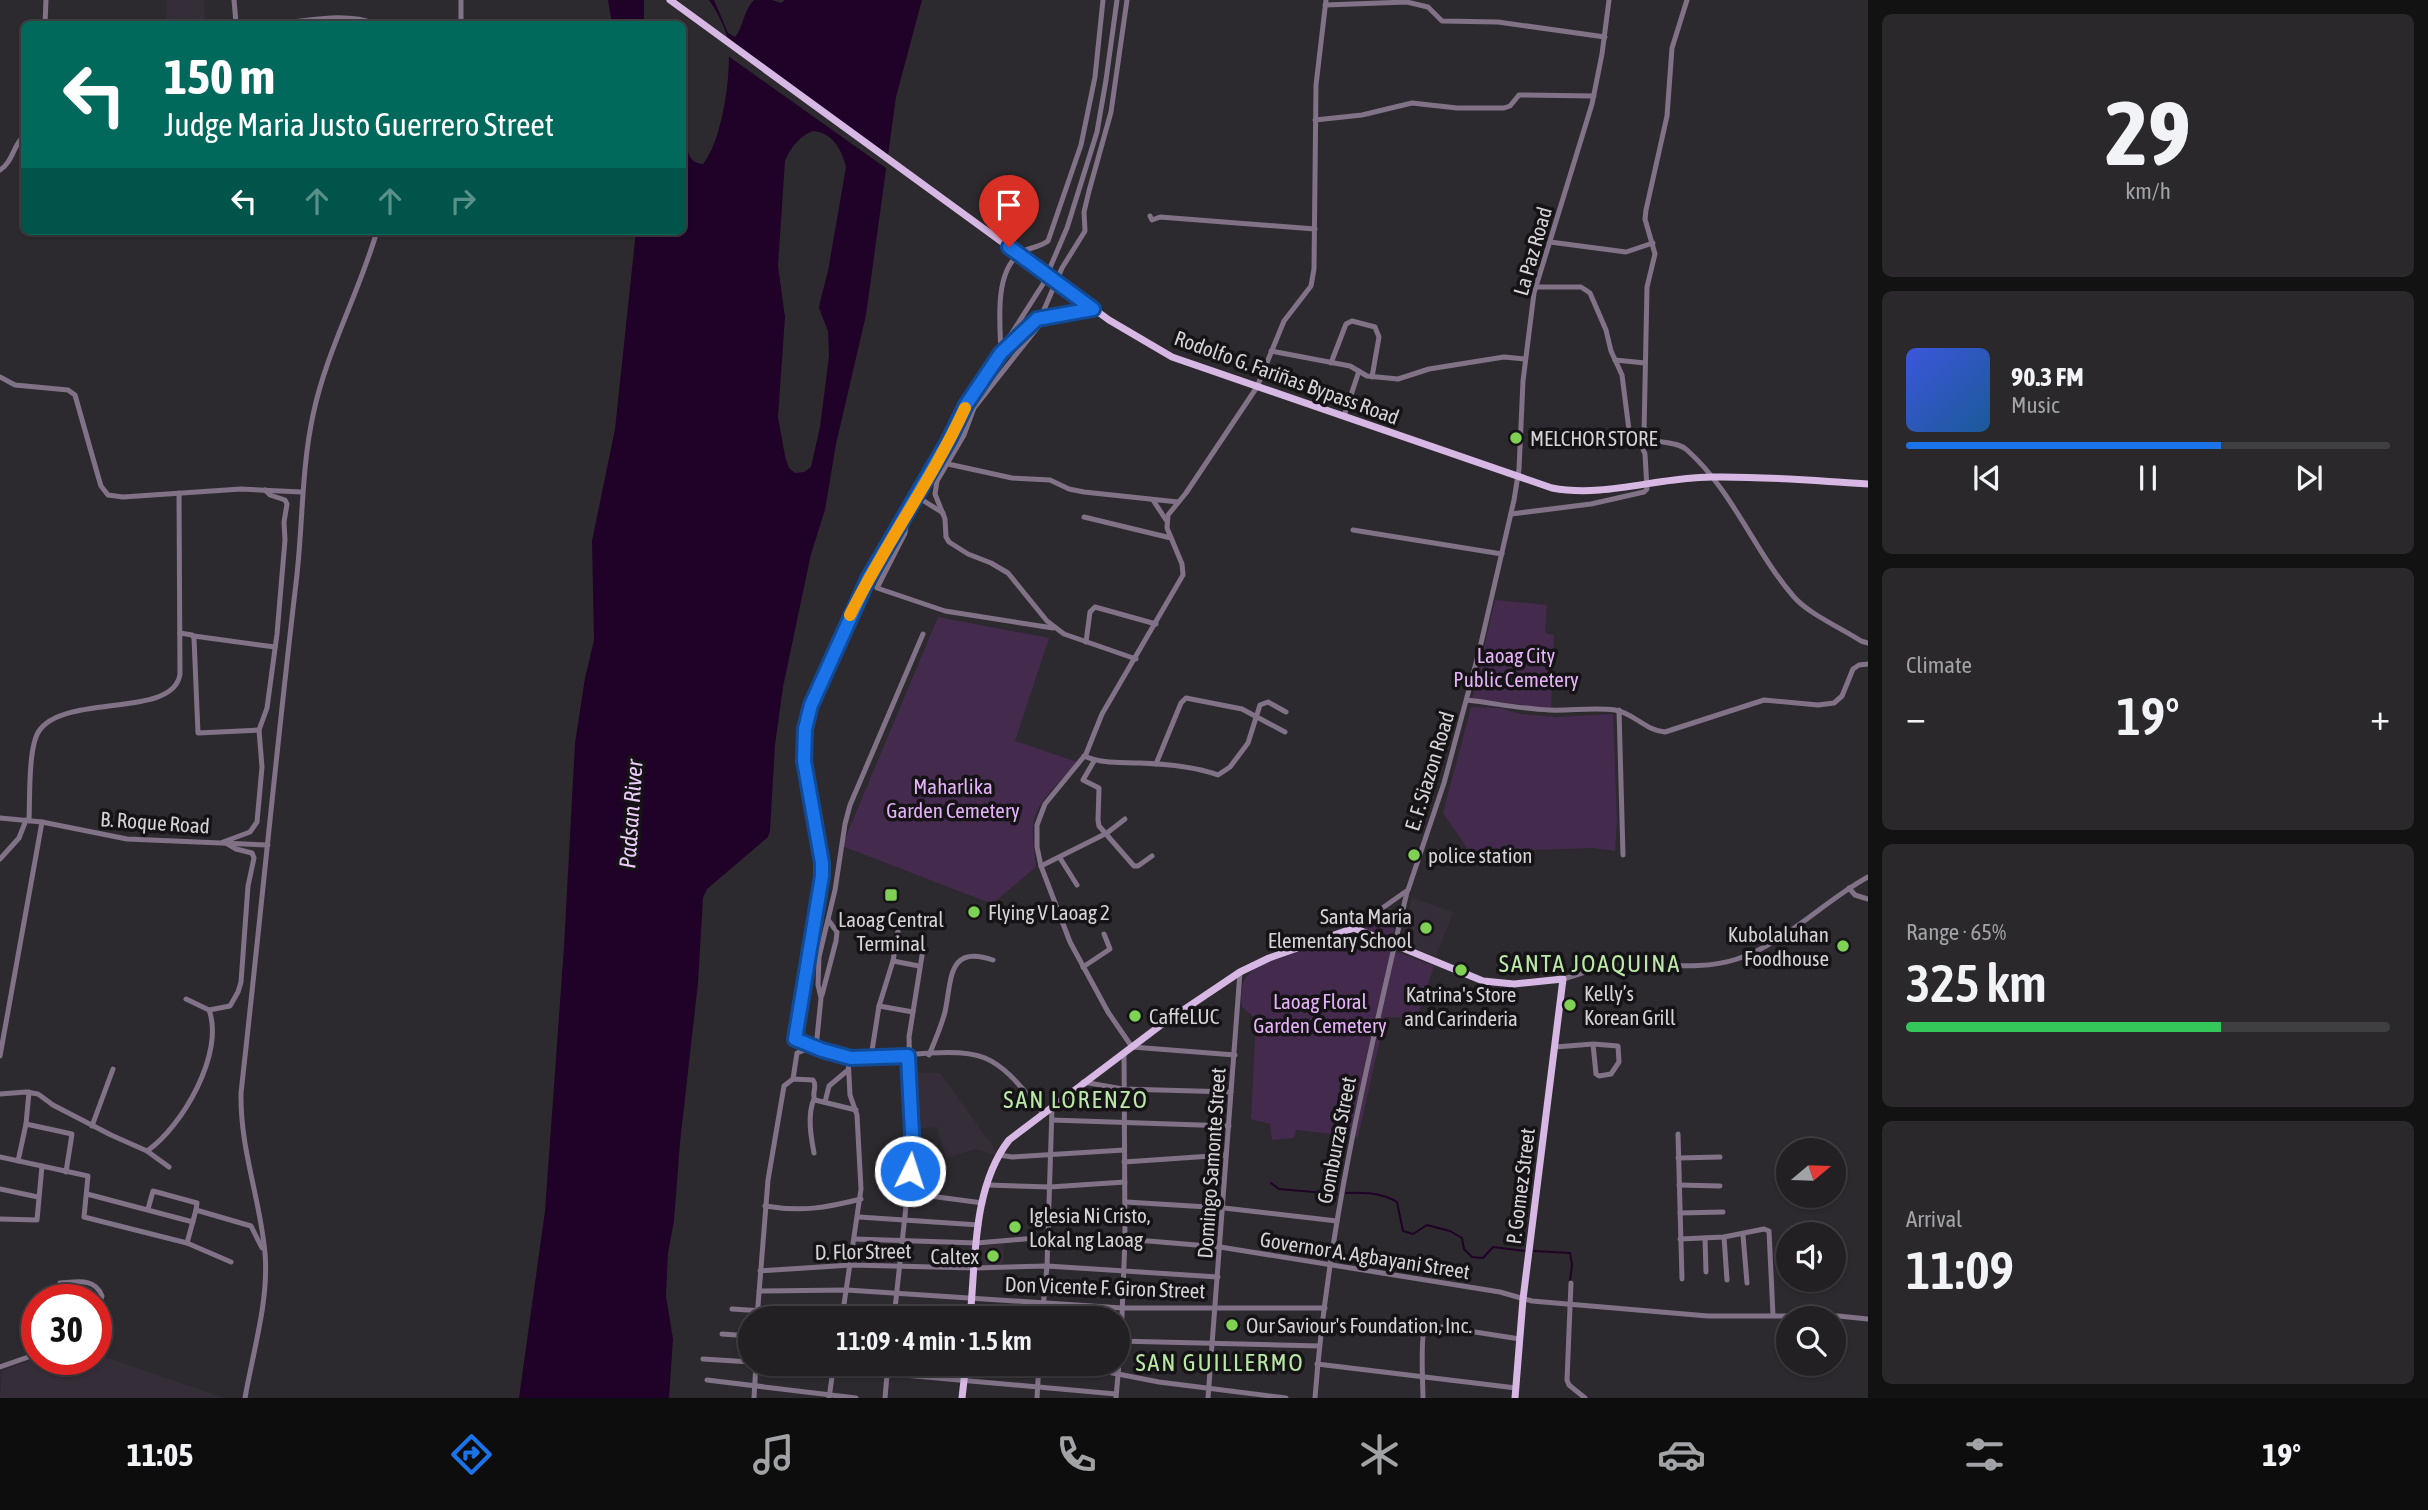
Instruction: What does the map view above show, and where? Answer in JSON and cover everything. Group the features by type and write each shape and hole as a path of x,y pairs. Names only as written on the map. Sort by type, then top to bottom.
{"main road":[{"name":"Rodolfo G. Fariñas Bypass Road","path":"670,0 1093,309 1172,357 1518,477 1573,492 1713,477 1868,484"},
{"path":"971,1306 983,1203 999,1155 1015,1135 1083,1082 1240,972 1269,958 1354,928 1483,981 1514,984 1563,979"},
{"name":"P. Gomez Street","path":"1516,1398 1523,1299 1563,979"},
{"path":"962,1398 964,1376"}],"street":[{"path":"45,21 46,0"},
{"path":"234,0 236,21"},
{"path":"461,0 461,21"},
{"path":"1001,353 1000,308 1005,271 1016,257 1027,249 1048,241 1081,145 1095,77 1103,0"},
{"path":"1043,1113 1003,1068 984,1057 957,1054 848,1057 795,1039 822,876 803,742 807,718 842,632 868,579 949,440 966,405 1043,284 1067,228 1097,132 1107,80 1116,0"},
{"path":"1001,353 1044,312 1062,268 1085,230 1084,212 1111,112 1127,0"},
{"name":"La Paz Road","path":"1511,514 1518,477 1525,359 1536,286 1576,163 1594,96 1609,0"},
{"path":"1687,0 1672,48 1667,116 1645,219 1655,254 1647,287 1643,427 1646,437 1685,448 1713,477 1767,560 1805,608 1868,643"},
{"path":"1166,520 1257,387 1284,321 1312,283 1316,85 1326,2 1407,2 1428,7 1442,21 1498,22 1605,37"},
{"path":"304,21 338,18 364,21"},
{"path":"1315,120 1362,115 1412,103 1457,108 1504,107 1510,106 1519,95 1594,96"},
{"path":"0,170 6,166 21,140"},
{"path":"1150,216 1153,220 1160,217 1315,229"},
{"path":"245,1398 265,1285 265,1254 240,1120 241,1093 277,743 302,533 301,492 313,412 332,352 376,235"},
{"path":"1550,242 1626,252 1653,243"},
{"path":"1511,514 1616,499 1647,489 1644,449 1629,430 1624,382 1609,346 1605,324 1588,290 1581,287 1536,286"},
{"path":"1037,319 1093,309"},
{"path":"1045,318 975,408 964,435 934,490 943,514 946,537 949,542 968,554 1008,573 1055,628 1064,634 1136,659"},
{"path":"1331,363 1346,324 1352,321 1375,327 1379,337 1372,377"},
{"path":"1271,351 1350,366 1372,377 1403,379 1429,369 1504,357 1525,359"},
{"path":"1615,360 1645,363"},
{"path":"1343,416 1359,371"},
{"path":"0,377 15,385 68,390 75,395 98,477 108,495 123,497 241,489 301,492"},
{"path":"948,464 1012,478 1050,480 1069,489 1084,492 1178,502"},
{"path":"224,842 256,827 262,767 260,730 267,708 275,647 287,504 285,499 270,495 265,490"},
{"path":"0,859 19,838 27,821 34,745 39,731 50,719 65,713 123,704 170,692 179,680 179,493"},
{"path":"916,496 943,514"},
{"path":"1153,500 1166,520 1184,573 1102,714 1084,757 1041,811 1036,837 1041,866 1070,942 1108,1012 1132,1047 1235,1055"},
{"path":"908,510 905,533 877,588 945,611 1055,628"},
{"name":"E. F. Siazon Road","path":"1408,890 1444,783 1467,700 1511,514"},
{"path":"1084,517 1171,538"},
{"path":"1353,530 1502,554"},
{"path":"1086,642 1090,612 1095,607 1156,624"},
{"path":"180,633 275,647"},
{"path":"821,998 818,985 819,957 829,921 850,805 923,634"},
{"path":"194,636 198,733 260,730"},
{"path":"1467,700 1552,710 1619,710 1661,732 1764,700 1826,705 1839,699 1855,667 1868,664"},
{"path":"1156,764 1186,698 1242,709 1285,732"},
{"path":"1084,757 1094,761 1156,764 1221,774 1237,759 1248,743 1261,705 1268,702 1286,712"},
{"path":"1619,710 1623,855"},
{"path":"1094,761 1083,780 1099,788 1099,826 1134,866 1152,856"},
{"name":"B. Roque Road","path":"0,818 42,822 127,839 268,845"},
{"path":"1041,866 1107,833 1125,819"},
{"path":"0,1056 42,822"},
{"path":"186,999 209,1010 230,1006 238,992 247,925 248,886 254,858 252,853 236,849 224,842"},
{"path":"1060,858 1077,886"},
{"path":"1563,979 1613,965 1692,965 1734,960 1752,953 1785,933 1868,877"},
{"path":"1849,888 1855,895 1868,899"},
{"path":"1354,928 1408,890"},
{"name":"Gomburza Street","path":"1315,1398 1319,1346 1337,1221 1362,1084 1408,890"},
{"path":"816,1048 821,998 837,932 829,921"},
{"path":"871,1057 879,1006 893,961 898,925"},
{"path":"1083,967 1110,949 1104,934"},
{"path":"895,1306 912,1133 908,1056 924,943"},
{"path":"929,1055 941,1026 954,964 964,956 979,955 993,960"},
{"path":"893,961 919,966"},
{"name":"Domingo Samonte Street","path":"1208,1398 1240,972"},
{"path":"879,1006 913,1012"},
{"path":"147,1151 170,1131 196,1088 214,1034 209,1010"},
{"path":"1555,1047 1593,1044 1618,1046 1619,1062 1611,1074 1599,1076 1596,1073 1593,1044"},
{"path":"793,1079 797,1053 816,1048"},
{"path":"1122,1306 1126,1202 1124,1053"},
{"path":"845,1306 861,1199 856,1110 850,1094 848,1057"},
{"path":"92,1126 113,1069"},
{"path":"825,1102 829,1086 848,1070"},
{"path":"758,1306 765,1206 782,1096 785,1084 793,1079 813,1080 811,1128 814,1153"},
{"path":"1083,1082 1123,1089 1231,1092"},
{"path":"18,1161 29,1092"},
{"path":"0,1094 38,1094 92,1126 147,1151 169,1167"},
{"path":"814,1099 856,1110"},
{"path":"1044,1306 1052,1106"},
{"path":"1052,1120 1229,1126"},
{"path":"26,1124 72,1134 66,1172"},
{"path":"1678,1134 1682,1279"},
{"path":"999,1155 1012,1157 1124,1150"},
{"path":"1124,1162 1226,1155"},
{"path":"0,1157 88,1176 84,1217 187,1243 231,1262"},
{"path":"1678,1158 1720,1157"},
{"path":"0,1219 37,1220 43,1167"},
{"path":"988,1185 1050,1187 1125,1182"},
{"path":"1679,1185 1720,1186"},
{"path":"0,1189 38,1197"},
{"path":"148,1209 153,1191 197,1203 187,1243"},
{"path":"907,1193 983,1203"},
{"path":"87,1194 193,1222"},
{"path":"765,1206 812,1210 861,1199"},
{"path":"1126,1202 1224,1208 1337,1221"},
{"path":"196,1210 251,1226 265,1254"},
{"path":"1680,1213 1723,1213"},
{"path":"859,1217 979,1225"},
{"path":"1680,1239 1743,1235 1764,1229 1769,1231 1773,1315"},
{"path":"1743,1235 1746,1283"},
{"name":"Governor A. Agbayani Street","path":"855,1240 977,1243 1047,1237 1125,1239 1220,1247 1500,1292 1523,1299 1708,1316 1773,1315 1868,1319"},
{"path":"1724,1237 1727,1280"},
{"path":"1705,1238 1706,1272"},
{"name":"D. Flor Street","path":"760,1271 851,1265 975,1268 1047,1266 1218,1276"},
{"path":"60,1283 82,1281 93,1284"},
{"path":"1571,1283 1567,1380 1569,1385 1585,1398"},
{"name":"Don Vicente F. Giron Street","path":"759,1292 896,1292 1091,1306"},
{"name":"Don Vicente F. Giron Street","path":"1130,1308 1325,1308"},
{"path":"732,1309 738,1310"},
{"path":"1423,1398 1424,1330 1430,1325 1520,1339"},
{"path":"722,1334 738,1335"},
{"path":"1130,1341 1319,1346"},
{"path":"703,1359 738,1361"},
{"path":"0,1367 21,1360"},
{"path":"1317,1364 1516,1388"},
{"path":"754,1376 754,1398"},
{"path":"829,1397 832,1376"},
{"path":"885,1398 887,1376"},
{"path":"913,1376 1116,1396 1118,1376"},
{"path":"1037,1398 1039,1376"},
{"path":"1130,1376 1286,1398"},
{"path":"707,1380 829,1397 856,1398"}],"shaded area":[{"path":"167,0 204,0 205,21 167,21"},
{"name":"Santa Maria Elementary School","path":"1412,898 1453,912 1436,956 1400,943"},
{"path":"911,1073 940,1073 995,1149 996,1155 975,1149 946,1158 937,1127 916,1129"},
{"path":"1004,1243 1003,1264 981,1266 982,1246"},
{"path":"112,1360 224,1398 0,1398 2,1371 21,1364 21,1375 112,1375"}],"green space":[{"name":"Laoag City Public Cemetery","path":"1495,600 1547,605 1545,633 1554,635 1551,709 1472,699"},
{"name":"Maharlika Garden Cemetery","path":"938,617 1049,638 1015,741 1077,762 1047,795 1035,816 1033,835 1036,867 990,903 842,846"},
{"path":"1471,707 1500,708 1520,714 1556,717 1613,714 1617,821 1615,851 1593,848 1470,852 1443,813"},
{"path":"1399,907 1392,938 1365,929"},
{"name":"Laoag Floral Garden Cemetery","path":"1349,934 1434,966 1417,1018 1385,1017 1358,1137 1296,1130 1294,1138 1272,1140 1270,1124 1251,1119 1256,1019 1242,1007 1243,983 1247,975 1271,961"}],"water":[{"path":"608,0 644,0 644,21 612,21"},
{"name":"Padsan River","path":"709,0 714,0 728,33 735,37 754,0 781,3 785,0 922,0 896,97 866,315 836,444 825,510 811,554 783,687 775,745 770,831 768,837 707,889 703,898 698,983 674,1221 668,1253 666,1296 673,1339 669,1398 519,1398 545,1211 575,743 594,640 592,541 615,429 636,235 686,235 686,142 693,160 703,164 716,139 729,69 728,40 723,24","holes":["813,131 826,135 842,154 846,167 819,308 828,331 829,356 820,427 811,467 804,472 795,473 789,468 785,456 778,417 785,317 778,266 785,161 793,147 809,133"]}],"pier":[{"path":"724,39 892,158 890,171 724,53"}],"waterway":[{"path":"1271,1183 1279,1189 1337,1194"},
{"path":"1346,1193 1372,1194 1397,1202 1403,1231 1413,1234 1427,1225 1450,1231 1462,1238 1464,1249 1472,1257 1483,1258 1493,1247 1525,1251"},
{"path":"1534,1251 1570,1253 1570,1281"}],"slow traffic":[{"path":"850,615 965,408"}],"place":[{"name":"MELCHOR STORE","path":"1516,438"},
{"name":"police station","path":"1414,855"},
{"name":"Laoag Central Terminal","path":"891,895"},
{"name":"Flying V Laoag 2","path":"974,912"},
{"name":"Santa Maria Elementary School","path":"1426,928"},
{"name":"Kubolaluhan Foodhouse","path":"1843,946"},
{"name":"Katrina's Store and Carinderia","path":"1461,970"},
{"name":"Kelly’s Korean Grill","path":"1570,1005"},
{"name":"CaffeLUC","path":"1135,1016"},
{"name":"Iglesia Ni Cristo, Lokal ng Laoag","path":"1015,1227"},
{"name":"Caltex","path":"993,1256"},
{"name":"Our Saviour's Foundation, Inc.","path":"1232,1325"}],"district":[{"name":"SANTA JOAQUINA","path":"1590,963"},
{"name":"SAN LORENZO","path":"1076,1099"},
{"name":"SAN GUILLERMO","path":"1220,1362"}],"route":[{"path":"910,1171 912,1114 908,1056 851,1058 795,1039 822,876 803,742 811,705 842,632 868,579 949,440 966,405 1001,353 1037,319 1093,309 1009,247"}]}
